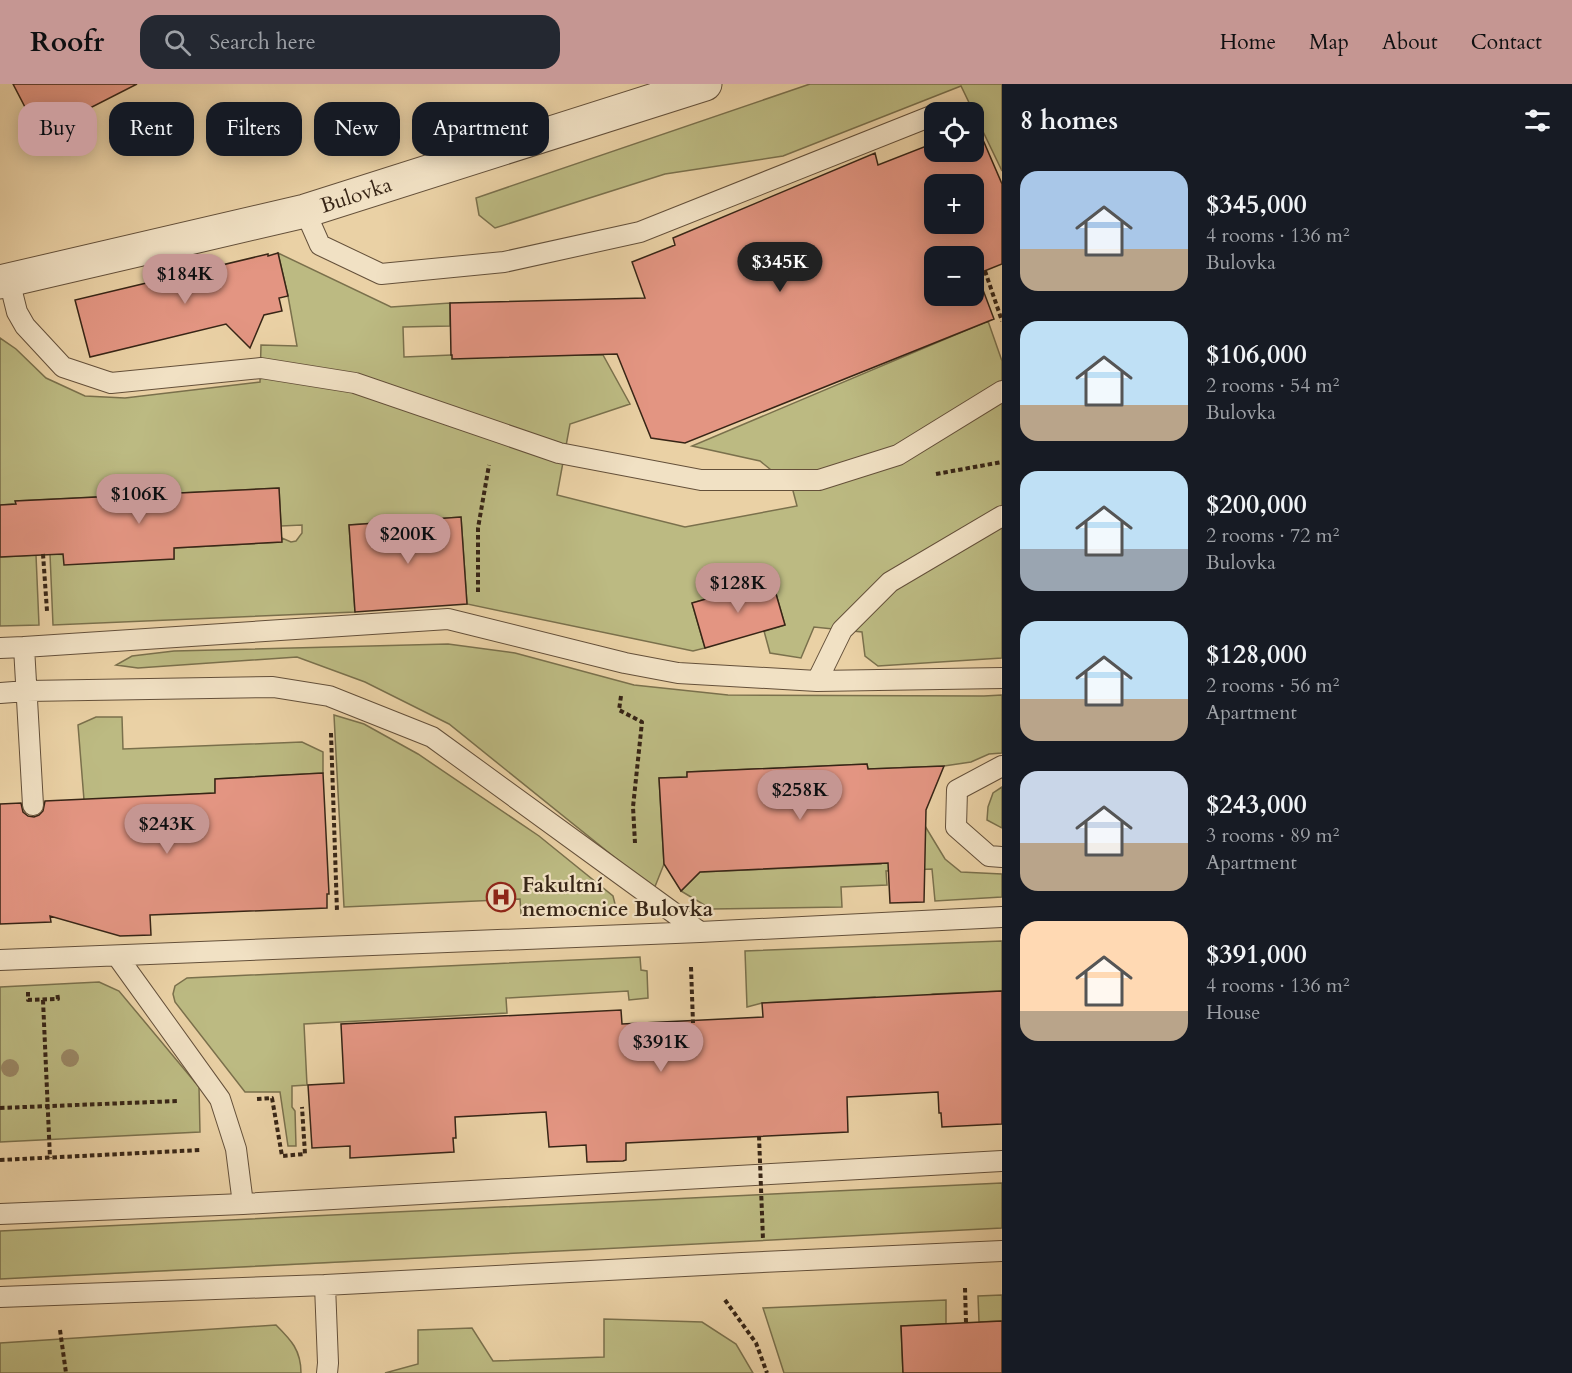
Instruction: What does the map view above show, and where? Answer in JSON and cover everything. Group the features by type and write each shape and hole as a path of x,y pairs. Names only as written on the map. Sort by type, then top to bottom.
{"street":[{"name":"Bulovka","path":"4,281 305,212 705,84"}],"lane":[{"path":"305,212 320,245 381,274 504,262 640,232 924,119"},
{"path":"4,281 25,326 63,366 111,383 261,369 355,383 559,453 701,480 819,480 898,455 993,402 1002,391"},
{"path":"817,681 842,630 890,582 1002,516"},
{"path":"0,648 448,619 625,663 678,673 817,681 1002,678"},
{"path":"24,647 33,806"},
{"path":"0,693 27,690 273,687 329,696 432,737 639,888 695,932"},
{"path":"1002,766 957,790 956,827 989,856 1002,857"},
{"path":"0,960 695,932 1002,917"},
{"path":"117,956 220,1099 236,1149 243,1204"},
{"path":"0,1214 243,1204 1002,1161"},
{"path":"0,1297 325,1285 1002,1251"},
{"path":"325,1285 327,1373"}],"path":[{"path":"985,271 1002,321"},
{"path":"477,625 478,528 496,432"},
{"path":"43,554 48,619"},
{"path":"625,663 620,710 642,722 633,807 639,888"},
{"path":"329,696 338,917"},
{"path":"693,1023 695,932"},
{"path":"28,1000 58,999"},
{"path":"43,1000 50,1158"},
{"path":"759,1136 763,1240"},
{"path":"0,1160 236,1149"},
{"path":"271,1156 282,1156"},
{"path":"964,1284 966,1322"},
{"path":"722,1294 756,1343 767,1373"},
{"path":"60,1330 66,1373"}],"shaded area":[{"path":"810,84 1002,84 1002,171 984,134 984,102 969,102 961,86 783,156 665,174 495,228 479,215 476,198"},
{"path":"278,253 391,307 450,303 450,326 403,327 404,357 603,355 630,404 570,424 557,495 685,527 797,506 792,487 760,461 692,446 988,321 1002,361 1002,658 878,666 865,656 862,632 814,627 801,658 770,653 764,631 785,625 772,580 692,603 705,648 693,651 467,604 461,517 349,525 355,612 53,625 50,554 174,559 174,548 281,542 282,538 291,542 296,541 302,533 302,525 281,526 279,488 16,501 16,504 0,505 0,338 16,349 46,378 85,396 125,398 260,382 261,345 297,346"},
{"path":"36,555 39,625 0,626 0,557"},
{"path":"448,644 515,653 634,685 728,695 1002,695 1002,753 989,754 971,762 944,766 868,769 867,764 687,772 687,777 659,778 664,864 654,889 449,724 365,682 297,657 138,668 116,665 132,656 174,651"},
{"path":"334,715 364,724 418,754 539,836 613,896 615,904 608,910 521,914 520,899 344,907"},
{"path":"96,717 122,717 123,749 302,742 323,752 323,773 215,779 215,793 84,800 78,725"},
{"path":"1002,787 1002,828 987,820 988,807 993,793"},
{"path":"925,826 945,859 961,872 1002,874 1002,897 935,901 932,869 886,871 887,885 841,887 842,907 711,909 681,891 700,872 881,864"},
{"path":"1002,941 1002,991 933,994 877,1011 875,997 762,1003 747,1007 745,951"},
{"path":"640,957 641,970 647,971 648,998 629,1000 628,991 506,998 507,1013 304,1024 307,1085 292,1086 296,1146 288,1146 280,1092 245,1092 175,1002 173,994 175,986 187,978"},
{"path":"99,982 119,991 199,1087 200,1132 0,1142 0,987"},
{"path":"1002,1183 1002,1228 0,1279 0,1231"},
{"path":"1002,1295 1002,1321 979,1322 978,1296"},
{"path":"946,1300 946,1324 901,1326 903,1373 784,1373 763,1308"},
{"path":"604,1319 702,1322 736,1344 753,1373 385,1373 418,1364 418,1330 472,1328 493,1361 604,1357"},
{"path":"276,1325 294,1346 301,1365 301,1373 0,1373 0,1343"}],"building":[{"path":"13,84 137,84 97,104 97,102 22,102"},
{"path":"984,142 1002,184 1002,264 984,271 984,246 924,246 924,306 984,306 984,293 994,319 685,443 651,438 617,354 452,359 450,303 645,298 632,262 675,245 673,238 875,153 878,165 924,147 924,162 984,162"},
{"path":"278,253 288,296 279,298 282,311 264,315 250,348 226,324 90,357 75,300"},
{"path":"279,488 282,542 174,548 174,559 64,565 63,554 0,557 0,505 16,504 15,501"},
{"path":"461,517 467,604 355,612 349,525"},
{"path":"772,580 785,625 705,648 692,603"},
{"path":"867,764 868,769 944,766 926,810 924,902 890,903 888,863 700,872 681,891 664,864 659,778 687,777 687,772"},
{"path":"323,773 329,894 327,894 327,908 150,915 151,935 120,936 50,916 51,922 0,924 0,804 21,803 23,812 34,817 43,811 45,801 215,793 215,779"},
{"path":"1002,991 1002,1124 942,1127 938,1092 847,1097 848,1132 626,1143 626,1160 623,1161 587,1162 586,1145 549,1147 546,1112 455,1117 454,1152 350,1158 350,1146 312,1148 308,1085 344,1083 341,1024 621,1010 622,1024 763,1017 762,1003"},
{"path":"1002,1321 1002,1373 903,1373 901,1326"}],"place":[{"name":"Fakultní nemocnice Bulovka","path":"501,897"}]}
